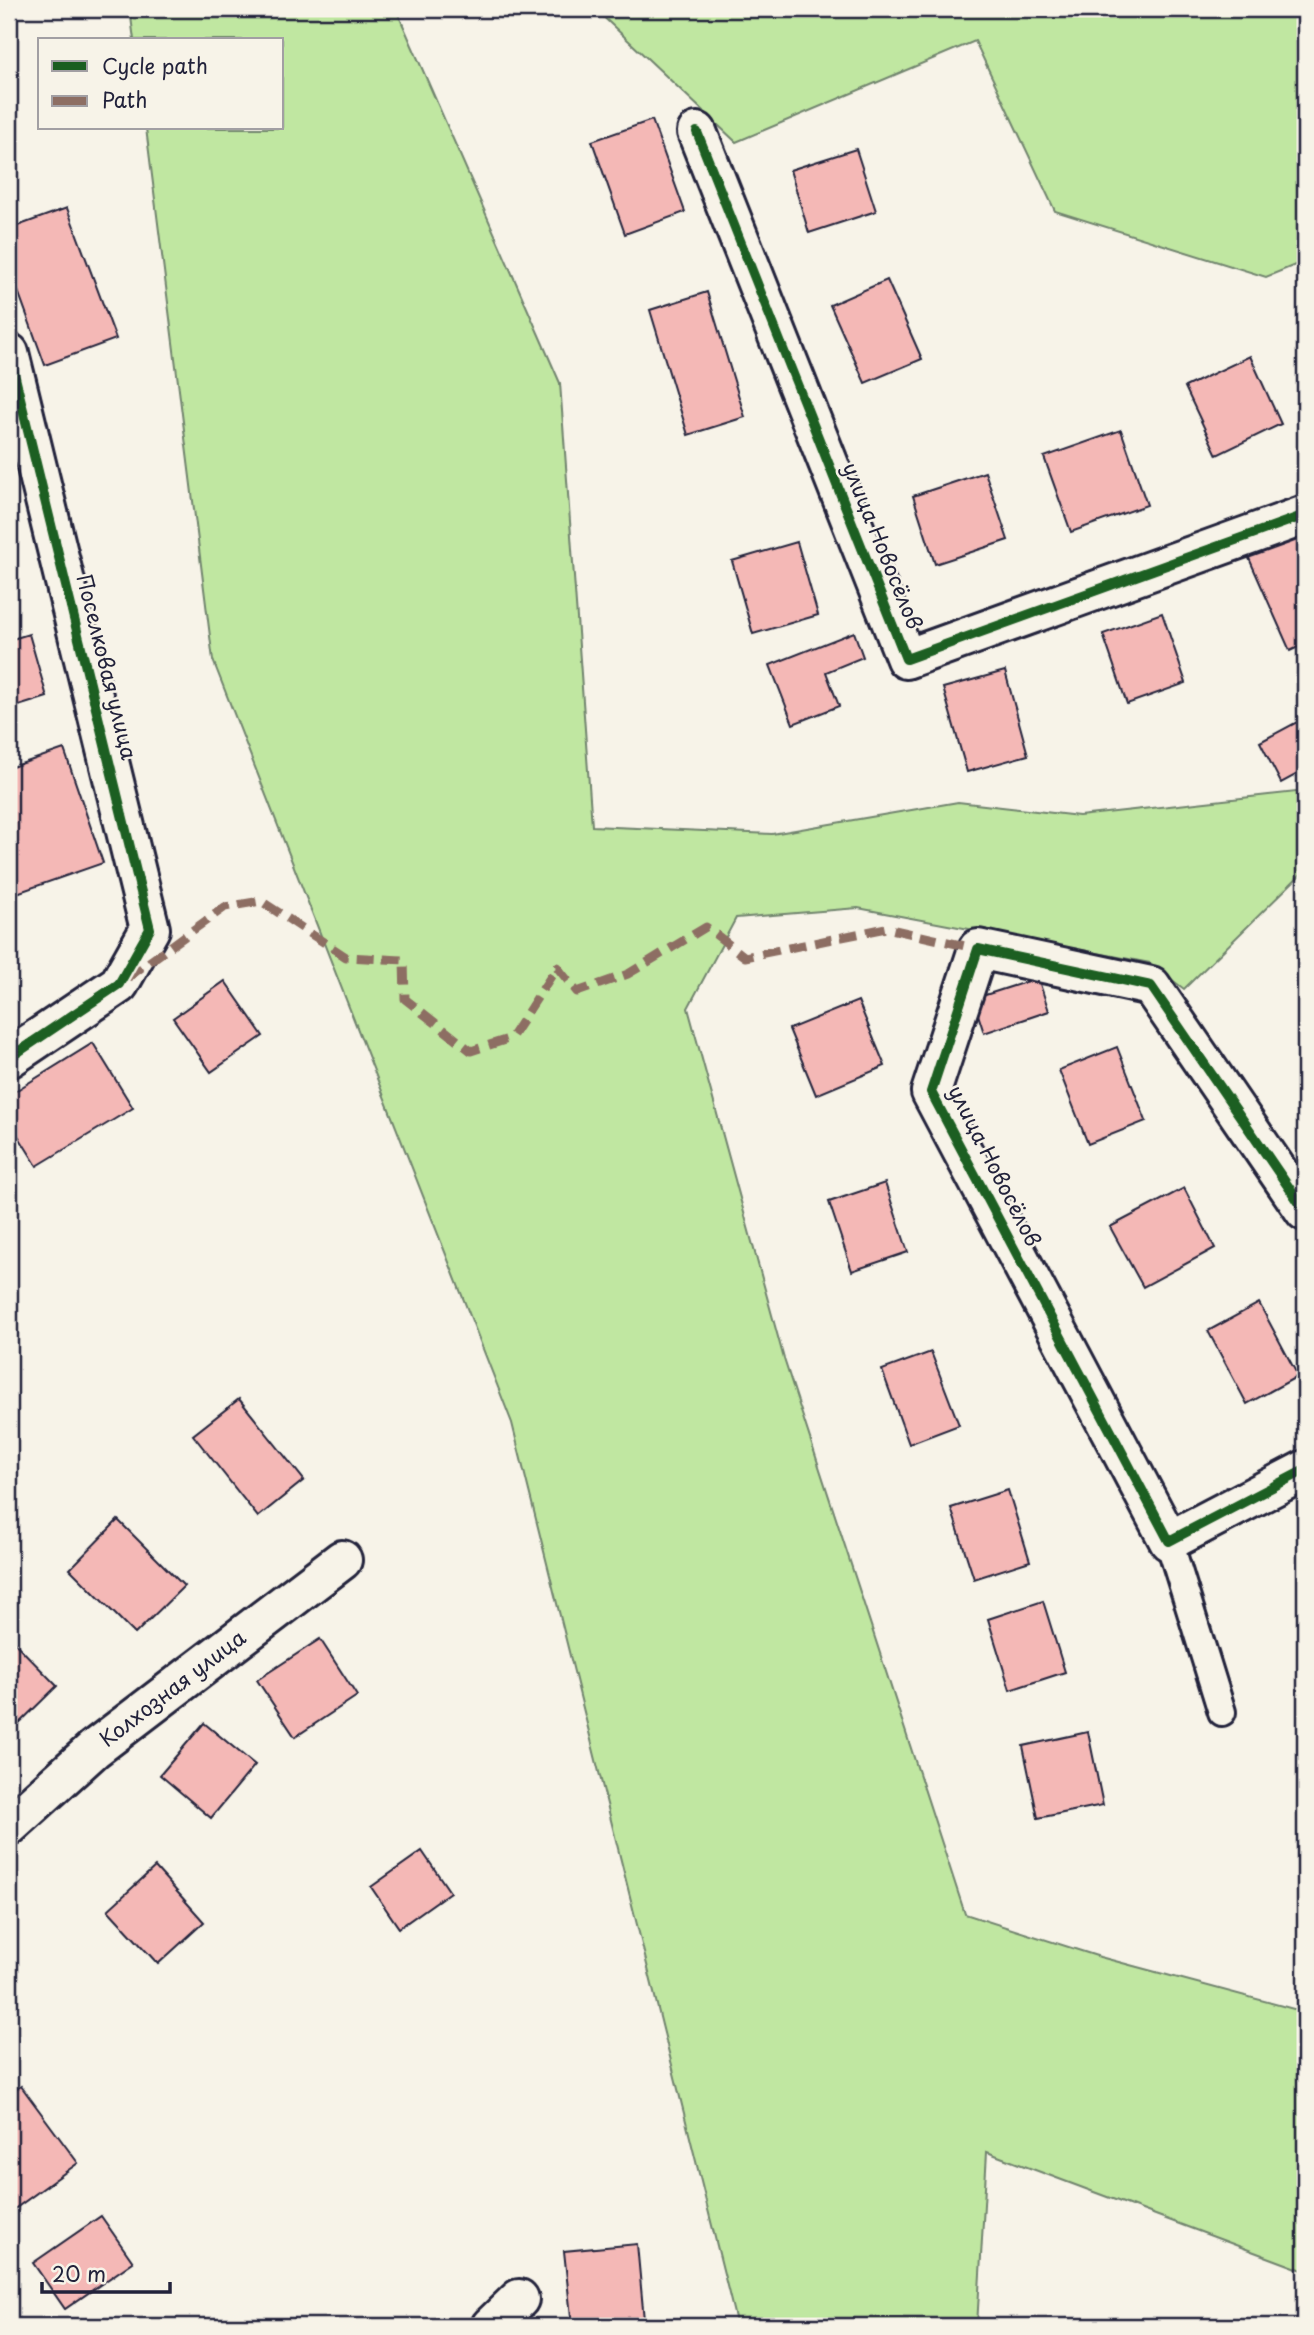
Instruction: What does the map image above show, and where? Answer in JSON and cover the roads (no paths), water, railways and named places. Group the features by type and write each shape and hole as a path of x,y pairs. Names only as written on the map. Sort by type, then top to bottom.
{"street":[{"name":"улица Новосёлов","path":"698,132 906,659 1305,515"},
{"name":"Поселковая улица","path":"9,1058 119,984 150,929 10,364"},
{"name":"улица Новосёлов","path":"1169,1541 931,1092 978,948 1151,986 1305,1211"},
{"path":"1169,1541 1305,1470"},
{"name":"Колхозная улица","path":"9,1826 94,1749 342,1560"},
{"path":"491,2326 519,2299"}],"lane":[{"path":"1169,1541 1222,1712"}]}
